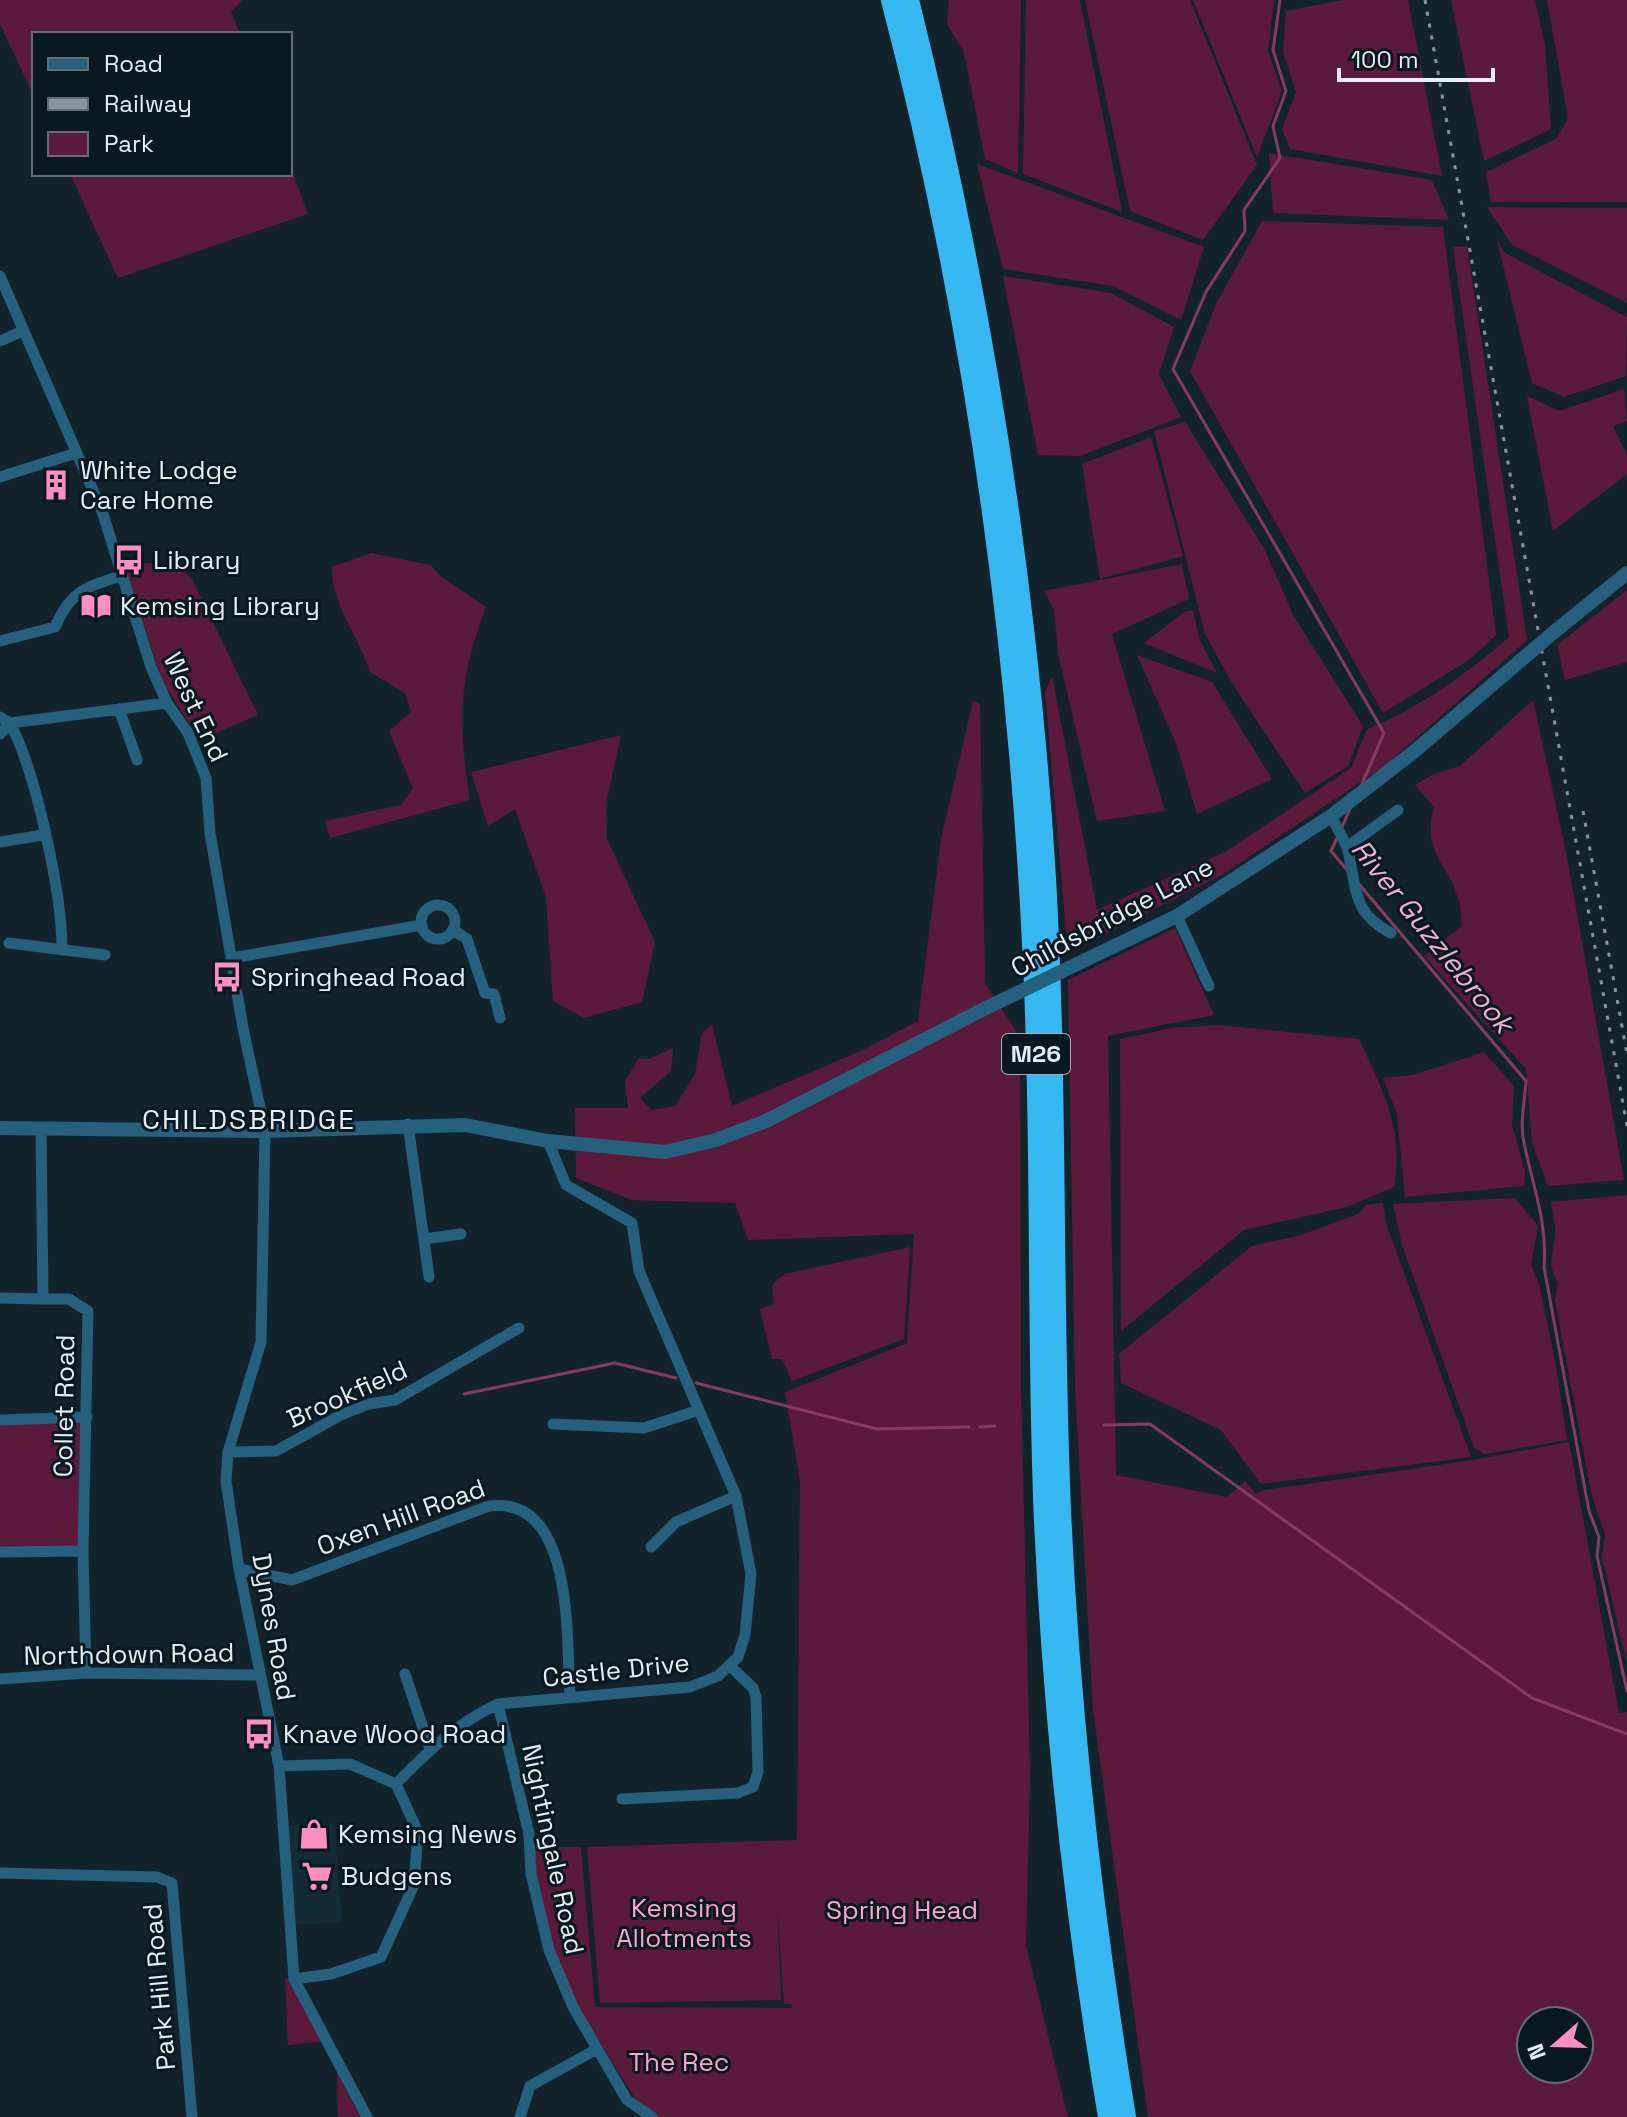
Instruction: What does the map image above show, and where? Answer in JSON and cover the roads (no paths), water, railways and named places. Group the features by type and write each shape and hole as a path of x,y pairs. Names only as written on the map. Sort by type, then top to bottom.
{"highway":[{"name":"M26","path":"891,0 926,148 968,358 1014,697 1036,1044 1040,1394 1048,1589 1071,1853 1108,2117"},
{"name":"M26","path":"909,0 950,176 985,358 1029,668 1042,822 1053,1034 1059,1444 1069,1649 1091,1875 1126,2117"}],"street":[{"name":"West End","path":"0,276 102,511 120,576 167,703 188,733 206,778 210,833 265,1131"},
{"path":"0,341 23,331"},
{"path":"0,477 76,453"},
{"name":"Childsbridge Lane","path":"0,1128 265,1131 408,1124 465,1125 548,1141 665,1152 716,1140 796,1107 986,1008 1177,916 1331,816 1416,750 1627,573"},
{"path":"0,641 55,627 65,605 80,590 120,576"},
{"path":"5,720 167,703"},
{"path":"119,709 137,760"},
{"path":"0,734 5,720"},
{"path":"5,720 25,751 62,921 62,950"},
{"path":"1347,847 1398,810"},
{"path":"1331,816 1347,847 1360,906 1372,923 1391,933"},
{"path":"0,842 43,835"},
{"path":"422,925 425,911 440,905 453,914 453,930"},
{"path":"1177,916 1209,986"},
{"path":"232,958 422,925"},
{"path":"422,925 434,938 444,937 453,930"},
{"path":"453,930 467,939 485,993 494,994 500,1018"},
{"path":"9,943 105,955"},
{"path":"408,1124 429,1277"},
{"name":"Collet Road","path":"41,1128 43,1299 69,1299 88,1311 83,1551 86,1673"},
{"name":"Dynes Road","path":"265,1131 261,1342 228,1452 226,1481 239,1569 279,1766 294,1979 367,2117"},
{"path":"548,1141 566,1185 632,1223 639,1271 736,1496 751,1580 743,1646 730,1666 753,1688 756,1697 758,1772 753,1787 738,1793 622,1799"},
{"path":"424,1239 461,1234"},
{"path":"0,1298 43,1299"},
{"name":"Brookfield","path":"228,1452 276,1451 341,1415 395,1400 519,1328"},
{"path":"553,1424 644,1428 699,1410"},
{"path":"0,1420 87,1417"},
{"path":"651,1547 676,1522 736,1496"},
{"name":"Oxen Hill Road","path":"239,1569 292,1580 489,1506 518,1506 542,1525 553,1550 565,1614 570,1696"},
{"path":"0,1552 83,1551"},
{"name":"Castle Drive","path":"396,1784 430,1749 473,1716 498,1704 690,1687 708,1682 730,1666"},
{"name":"Northdown Road","path":"0,1679 86,1673 259,1675"},
{"path":"405,1674 430,1749"},
{"name":"Nightingale Road","path":"498,1704 529,1834 531,1874 549,1950 573,2007 627,2100 652,2117"},
{"path":"279,1766 350,1764 396,1784 418,1832 414,1885 381,1957 331,1974 294,1979"},
{"name":"Park Hill Road","path":"0,1873 157,1877 172,1883 192,2117"},
{"path":"520,2117 530,2086 597,2049"}],"waterway":[{"name":"River Guzzlebrook","path":"1280,0 1273,50 1286,91 1273,126 1280,158 1244,210 1245,231 1206,292 1173,369 1384,733 1362,784"},
{"name":"River Guzzlebrook","path":"1342,827 1350,809"},
{"name":"River Guzzlebrook","path":"1337,838 1331,851 1348,871"},
{"name":"River Guzzlebrook","path":"1358,883 1526,1081 1522,1130 1544,1234 1544,1267 1589,1511 1599,1537 1597,1556 1627,1691"},
{"path":"464,1394 615,1363 676,1378"},
{"path":"696,1383 877,1429 969,1427"},
{"path":"1104,1425 1150,1424 1532,1698 1627,1734"},
{"path":"980,1427 995,1426"}],"railway":[{"path":"1425,0 1627,1126"},
{"path":"1583,811 1627,1054"}],"place":[{"name":"White Lodge Care Home","path":"56,485"},
{"name":"Library","path":"129,560"},
{"name":"Kemsing Library","path":"96,606"},
{"name":"Springhead Road","path":"227,977"},
{"name":"Knave Wood Road","path":"259,1734"},
{"name":"Kemsing News","path":"314,1834"},
{"name":"Budgens","path":"317,1876"}],"district":[{"name":"CHILDSBRIDGE","path":"249,1119"}],"park label":[{"name":"Spring Head","path":"902,1910"},
{"name":"Kemsing Allotments","path":"684,1923"},
{"name":"The Rec","path":"679,2062"}]}
